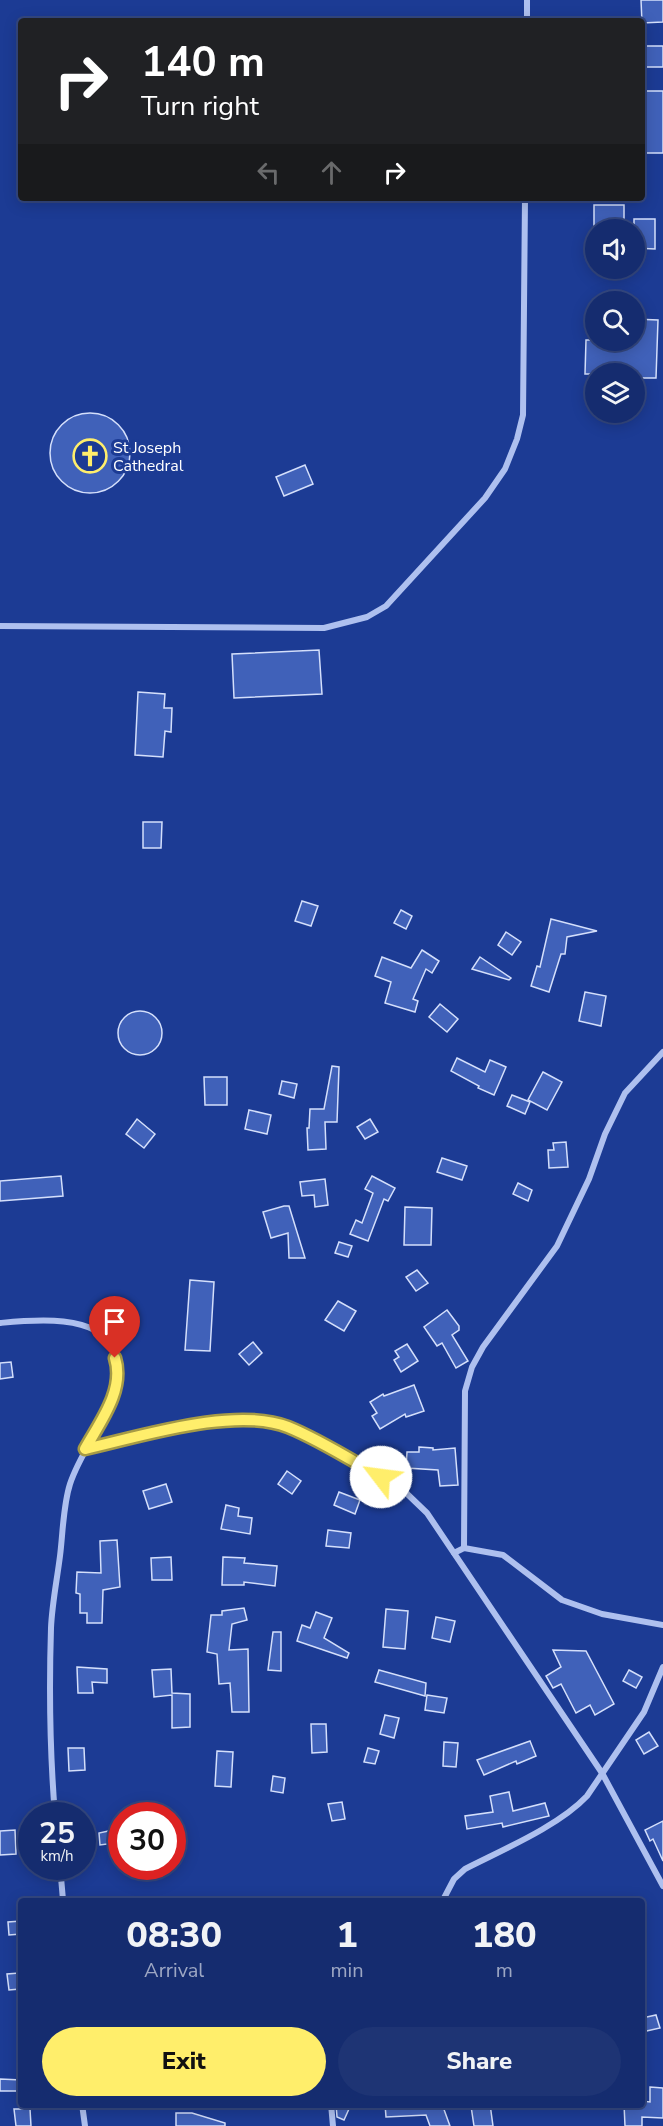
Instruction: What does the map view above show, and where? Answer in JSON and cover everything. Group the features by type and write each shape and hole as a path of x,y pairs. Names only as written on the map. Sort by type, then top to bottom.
{"street":[{"path":"527,0 527,18"},
{"path":"0,626 324,628 367,617 386,606 485,498 505,469 517,440 523,415 525,201"},
{"path":"464,1548 465,1390 472,1367 483,1347 557,1246 589,1179 605,1134 625,1093 663,1052"},
{"path":"0,1323 32,1320 77,1324 95,1330 112,1346 119,1370 112,1400 85,1449 70,1484 51,1627 54,1802"},
{"path":"85,1449 212,1421 257,1420 286,1426 401,1488 427,1513 602,1773 663,1886"},
{"path":"454,1552 464,1548 503,1555 562,1600 602,1614 663,1625"},
{"path":"444,1898 454,1879 465,1869 558,1820 576,1808 587,1796 644,1712 663,1667"},
{"path":"61,1880 63,1898"},
{"path":"83,2108 85,2126"},
{"path":"331,2108 333,2126"}],"building":[{"path":"641,0 663,0 663,22 645,23 645,18 642,18"},
{"path":"645,46 663,46 663,67 645,67"},
{"path":"645,91 663,91 663,153 645,153"},
{"path":"594,205 624,205 624,219 594,219"},
{"path":"645,219 655,219 655,249 645,249"},
{"path":"645,319 658,320 656,378 645,378 645,363 585,363 586,351 645,351"},
{"name":"St Joseph Cathedral","path":"82,413 98,413 112,420 123,431 130,445 127,468 112,486 98,493 82,493 68,486 57,475 50,461 50,445 57,431 68,420"},
{"path":"305,465 313,484 284,496 276,477"},
{"path":"319,650 322,694 234,698 232,654"},
{"path":"138,692 165,694 164,708 172,708 171,732 165,731 163,757 135,755"},
{"path":"143,822 162,822 161,848 143,848"},
{"path":"302,901 318,906 311,926 295,921"},
{"path":"401,910 412,916 406,929 394,923"},
{"path":"551,919 597,931 567,937 565,954 561,954 549,992 531,986 537,966 540,967"},
{"path":"506,932 521,942 512,955 498,945"},
{"path":"422,950 439,961 432,973 426,969 413,999 418,1001 415,1012 385,1003 391,982 375,976 382,957 411,968"},
{"path":"480,957 511,978 509,980 472,969"},
{"path":"585,992 606,996 601,1026 579,1021"},
{"path":"440,1004 458,1019 447,1032 429,1017"},
{"path":"140,1011 149,1012 156,1017 161,1024 161,1042 156,1049 149,1054 140,1055 131,1054 124,1049 119,1042 118,1033 119,1024 124,1017 131,1012"},
{"path":"457,1058 485,1072 490,1060 506,1067 494,1095 451,1071"},
{"path":"332,1066 339,1067 337,1122 325,1122 326,1149 308,1150 307,1128 309,1128 310,1109 324,1109"},
{"path":"543,1072 562,1082 547,1110 528,1100"},
{"path":"204,1077 227,1077 227,1105 205,1105"},
{"path":"282,1081 297,1084 294,1098 279,1094"},
{"path":"512,1095 530,1102 525,1114 507,1106"},
{"path":"249,1110 271,1115 267,1134 245,1129"},
{"path":"137,1119 155,1134 144,1148 126,1134"},
{"path":"370,1119 378,1132 365,1139 357,1127"},
{"path":"566,1142 568,1167 549,1168 548,1150 554,1150 553,1143"},
{"path":"442,1158 467,1166 462,1180 437,1172"},
{"path":"61,1176 63,1196 0,1201 0,1181"},
{"path":"372,1176 395,1188 388,1201 384,1199 368,1241 350,1234 356,1220 362,1223 373,1193 365,1189"},
{"path":"325,1179 328,1205 315,1207 314,1195 302,1196 300,1182"},
{"path":"518,1183 532,1190 528,1201 513,1194"},
{"path":"289,1206 305,1258 289,1258 288,1233 271,1238 263,1212"},
{"path":"405,1207 432,1208 431,1245 404,1245"},
{"path":"339,1242 352,1246 348,1257 335,1253"},
{"path":"417,1270 428,1283 416,1291 406,1277"},
{"path":"190,1280 214,1282 210,1351 185,1350"},
{"path":"338,1301 356,1311 344,1331 325,1320"},
{"path":"447,1310 459,1326 459,1330 452,1335 468,1361 456,1368 442,1343 437,1346 424,1327"},
{"path":"253,1342 262,1353 249,1365 239,1354"},
{"path":"407,1344 418,1361 401,1372 394,1360 399,1357 395,1351"},
{"path":"11,1362 13,1377 0,1379 0,1363"},
{"path":"414,1385 424,1411 406,1417 405,1414 380,1429 372,1416 377,1413 370,1402 383,1394 384,1396"},
{"path":"419,1447 433,1448 433,1450 455,1448 458,1485 440,1486 438,1470 406,1468 407,1452 419,1452"},
{"path":"287,1471 301,1481 292,1494 278,1484"},
{"path":"166,1484 172,1502 149,1509 143,1491"},
{"path":"339,1492 360,1500 355,1514 334,1505"},
{"path":"226,1505 239,1508 238,1516 252,1518 250,1534 221,1529"},
{"path":"328,1530 351,1533 349,1548 326,1546"},
{"path":"117,1540 120,1587 103,1590 102,1623 87,1623 87,1613 80,1613 80,1594 76,1593 77,1572 101,1573 100,1541"},
{"path":"171,1557 172,1580 152,1580 151,1558"},
{"path":"223,1557 245,1558 244,1563 277,1566 275,1586 244,1582 244,1585 222,1585"},
{"path":"244,1608 247,1620 232,1624 229,1650 248,1649 249,1712 232,1712 230,1683 219,1684 217,1654 207,1652 211,1615 222,1615 222,1611"},
{"path":"386,1609 408,1611 405,1649 383,1647"},
{"path":"316,1612 332,1618 324,1638 349,1653 347,1658 297,1641 302,1625 310,1628"},
{"path":"436,1617 455,1621 450,1642 432,1638"},
{"path":"273,1632 281,1632 281,1671 268,1670"},
{"path":"553,1650 586,1651 614,1704 595,1715 590,1705 576,1713 561,1684 553,1688 546,1676 561,1667"},
{"path":"77,1667 107,1669 107,1683 92,1682 93,1693 78,1693"},
{"path":"171,1669 172,1693 190,1694 190,1727 172,1728 172,1695 154,1697 152,1670"},
{"path":"379,1670 426,1683 425,1696 375,1682"},
{"path":"629,1670 642,1677 636,1688 623,1681"},
{"path":"427,1695 447,1698 444,1713 425,1710"},
{"path":"385,1715 399,1718 394,1738 380,1734"},
{"path":"311,1724 326,1724 327,1752 312,1753"},
{"path":"649,1732 658,1746 644,1754 636,1740"},
{"path":"530,1741 536,1756 517,1764 516,1761 484,1775 477,1760"},
{"path":"444,1742 458,1743 456,1767 443,1766"},
{"path":"68,1748 84,1748 85,1770 69,1771"},
{"path":"368,1748 379,1751 375,1764 364,1762"},
{"path":"217,1751 233,1752 231,1787 215,1786"},
{"path":"273,1776 285,1778 283,1793 271,1791"},
{"path":"509,1792 513,1811 545,1803 549,1816 503,1827 502,1823 467,1829 465,1816 493,1812 490,1796"},
{"path":"342,1802 345,1819 332,1821 328,1804"},
{"path":"663,1821 663,1861 653,1839 650,1841 645,1830"},
{"path":"15,1830 16,1854 0,1855 0,1831"},
{"path":"108,1831 108,1844 100,1845 99,1833"},
{"path":"18,1921 18,1934 9,1935 8,1922"},
{"path":"18,1973 18,1989 9,1990 7,1974"},
{"path":"656,2015 660,2028 645,2031 645,2017"},
{"path":"0,2079 18,2080 18,2091 0,2091"},
{"path":"650,2087 663,2088 663,2118 642,2117 642,2126 625,2126 624,2108 645,2108 645,2101 650,2102"},
{"path":"336,2108 349,2109 344,2120 337,2117"},
{"path":"385,2108 443,2108 450,2126 430,2126 426,2115 386,2117"},
{"path":"471,2108 491,2108 493,2126 474,2126"},
{"path":"14,2109 30,2109 31,2126 16,2126"},
{"path":"176,2113 192,2113 225,2123 225,2126 176,2126"}],"place":[{"name":"St Joseph Cathedral","path":"90,456"}],"route":[{"path":"115,1358 119,1370 112,1400 85,1449 212,1421 257,1420 286,1426 381,1477"}]}
